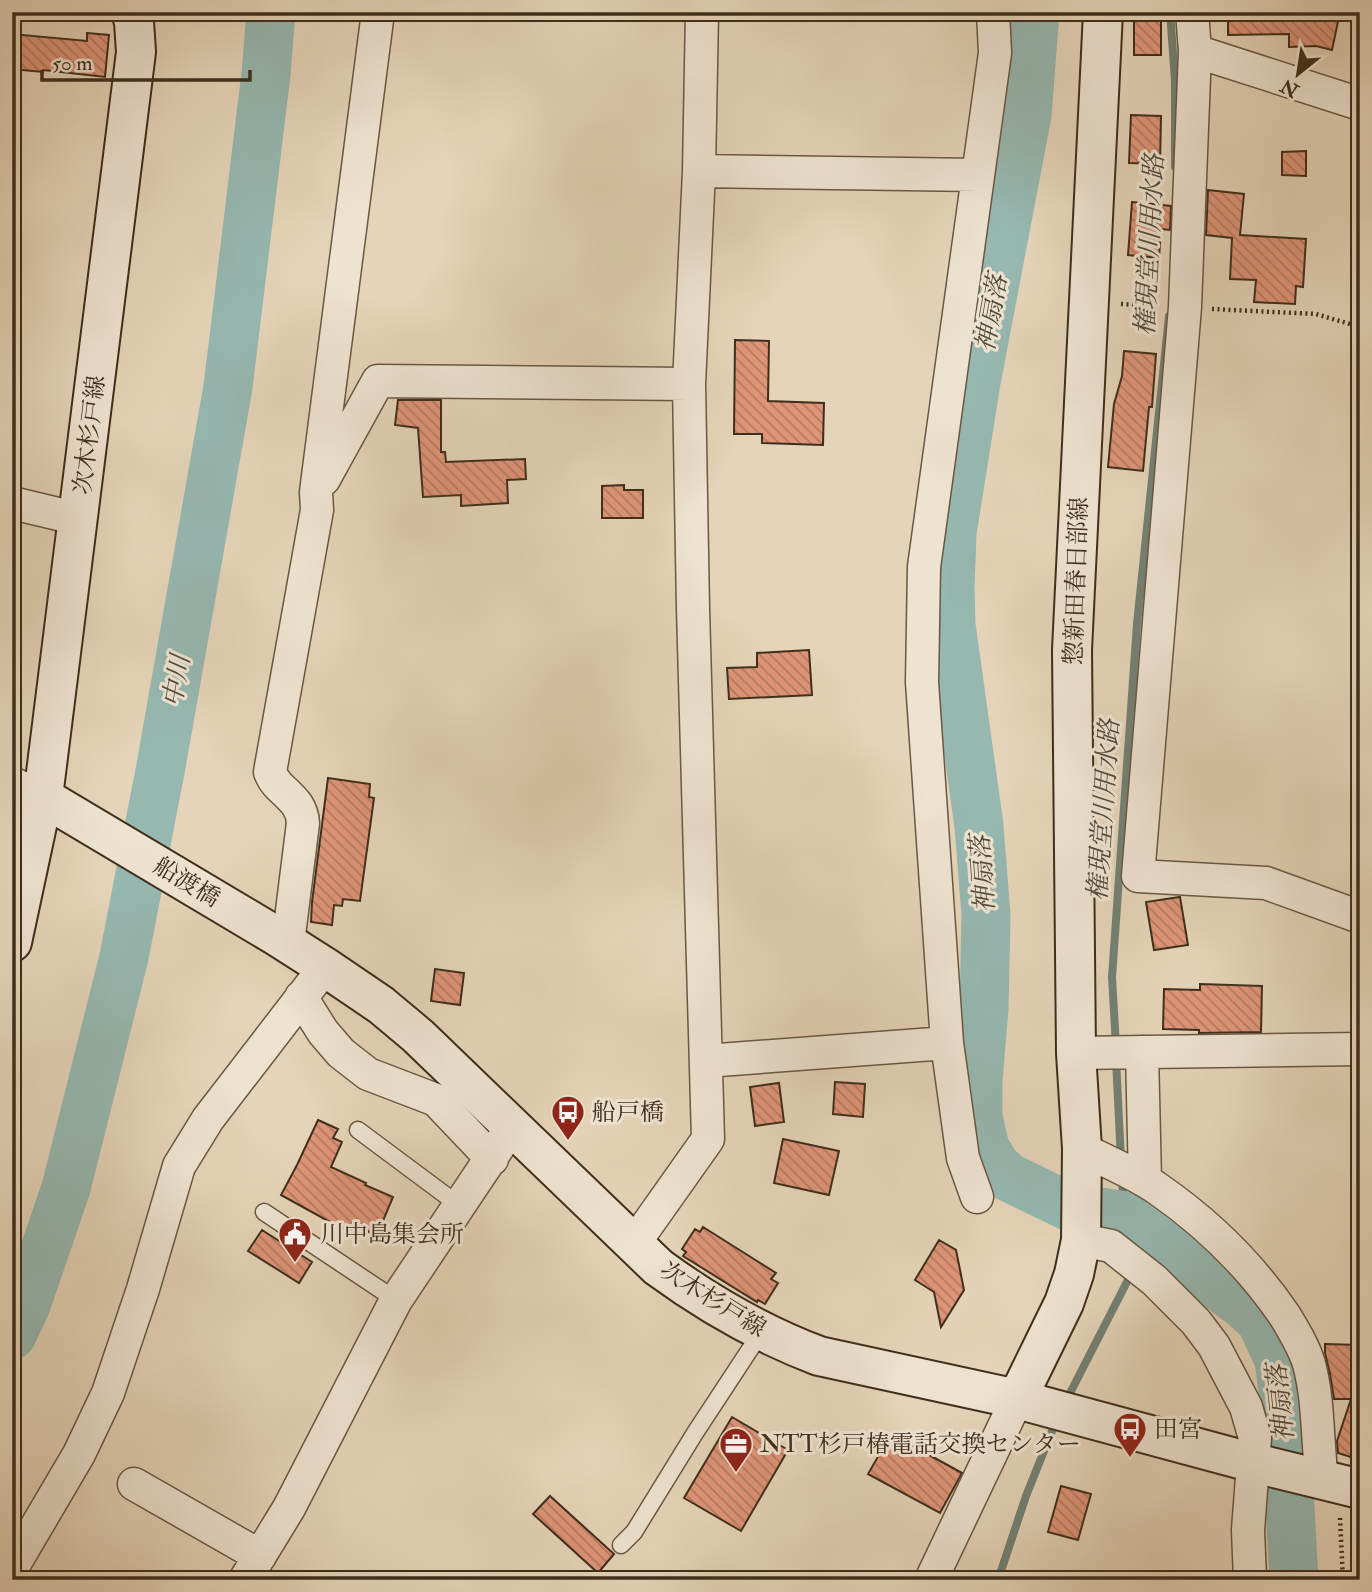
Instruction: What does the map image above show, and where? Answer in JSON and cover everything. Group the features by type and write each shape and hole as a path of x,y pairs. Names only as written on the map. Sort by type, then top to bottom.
{"main road":[{"name":"次木杉戸線","path":"28,790 79,519 135,52 131,12"},
{"name":"惣新田春日部線","path":"1081,1240 1082,1149 1076,1053 1072,650 1104,12"},
{"name":"船渡橋","path":"28,790 283,940"},
{"path":"12,942 28,790"},
{"name":"次木杉戸線","path":"283,940 381,1005 418,1036 658,1267 686,1287 762,1331 819,1356 1017,1399 1340,1484"},
{"path":"1017,1399 1065,1303 1081,1240"}],"street":[{"path":"283,940 303,813 291,796 276,784 270,772 317,510 316,492 378,12"},
{"path":"633,1245 708,1139 692,610 689,384 699,171 702,12"},
{"path":"976,1197 963,1158 947,1043 922,682 924,567 995,53 993,12"},
{"path":"1192,12 1195,51 1185,307 1138,876 1266,883 1360,917"},
{"path":"1195,51 1360,104"},
{"path":"699,171 978,176"},
{"path":"316,492 378,381 689,384"},
{"path":"12,503 79,519"},
{"path":"12,1568 79,1454 108,1393 143,1289 179,1166 208,1119 325,967"},
{"path":"300,997 323,1032 341,1053 368,1074 436,1100 492,1159"},
{"path":"706,1061 947,1043"},
{"path":"1076,1053 1360,1049"},
{"path":"1142,1052 1145,1181"},
{"path":"134,1484 253,1568 289,1508 396,1300 513,1125"},
{"path":"1082,1149 1157,1188 1207,1226 1251,1271 1276,1303 1295,1332 1308,1361 1340,1484"},
{"path":"1081,1240 1111,1246 1154,1280 1196,1322 1214,1346 1245,1407 1255,1438 1248,1530 1250,1580"},
{"path":"931,1580 1017,1399"}],"lane":[{"path":"358,1130 460,1206"},
{"path":"264,1212 396,1300"},
{"path":"621,1545 634,1532 762,1331"}],"path":[{"path":"1089,303 1316,314 1360,327"},
{"path":"1340,1484 1343,1580"}],"building":[{"path":"1134,12 1161,12 1161,55 1134,55"},
{"path":"1228,12 1340,12 1332,50 1316,46 1289,47 1289,34 1228,35"},
{"path":"87,33 109,35 105,77 12,69 12,34 87,41"},
{"path":"1131,115 1161,116 1160,164 1129,163"},
{"path":"1306,151 1306,176 1282,175 1282,152"},
{"path":"1208,190 1244,194 1240,235 1306,239 1303,287 1296,286 1295,304 1254,302 1256,280 1230,279 1232,238 1206,235"},
{"path":"1132,202 1171,206 1170,230 1161,229 1159,258 1128,255"},
{"path":"735,340 769,341 768,401 824,403 823,445 762,443 762,434 734,434"},
{"path":"1124,351 1156,354 1143,471 1108,467 1114,404 1122,376"},
{"path":"398,400 441,400 441,452 445,452 446,462 525,459 526,479 507,480 508,503 461,506 461,495 423,497 418,428 395,425"},
{"path":"624,485 624,490 643,490 643,518 602,518 602,486"},
{"path":"809,650 812,695 729,699 727,668 757,667 757,653"},
{"path":"328,778 370,784 369,797 374,798 360,901 343,899 342,906 334,905 332,925 311,922"},
{"path":"1180,897 1188,945 1154,950 1146,902"},
{"path":"435,969 464,973 460,1005 431,1001"},
{"path":"1200,984 1262,986 1261,1032 1199,1033 1199,1030 1163,1029 1164,989 1200,990"},
{"path":"835,1082 865,1084 863,1117 833,1114"},
{"path":"779,1083 784,1122 755,1126 750,1087"},
{"path":"318,1120 338,1129 333,1138 342,1142 331,1167 393,1197 377,1235 354,1226 351,1231 281,1195"},
{"path":"783,1139 839,1151 829,1195 774,1183"},
{"path":"703,1227 776,1273 771,1279 778,1283 765,1304 758,1300 757,1302 683,1256 686,1252 682,1249 695,1229 700,1232"},
{"path":"262,1230 312,1262 299,1283 248,1251"},
{"path":"939,1240 956,1250 964,1290 941,1327 934,1292 915,1280"},
{"path":"1325,1344 1360,1345 1360,1460 1338,1453 1337,1441 1351,1399 1334,1399"},
{"name":"NTT杉戸椿電話交換センター","path":"732,1417 788,1450 741,1531 684,1498"},
{"path":"891,1434 962,1473 940,1513 868,1474"},
{"path":"1061,1486 1091,1494 1078,1540 1048,1532"},
{"path":"550,1496 614,1554 598,1573 533,1514"}],"waterway":[{"name":"中川","path":"12,1335 26,1305 66,1188 124,957 161,766 228,387 271,12"},
{"name":"神扇落","path":"1035,12 1027,115 976,382 952,533 951,625 979,826 986,915 978,1117 985,1148 996,1166 1008,1177 1070,1207 1124,1216 1244,1305 1261,1321 1279,1360 1284,1399 1294,1580"},
{"name":"権現堂川用水路","path":"1170,12 1175,80 1175,167"},
{"name":"権現堂川用水路","path":"1116,1046 1112,977 1137,624 1169,316"},
{"name":"権現堂川用水路","path":"1116,1059 1121,1161"},
{"name":"権現堂川用水路","path":"1122,1177 1124,1216 1134,1250"},
{"name":"権現堂川用水路","path":"1066,1401 1132,1272"},
{"name":"権現堂川用水路","path":"998,1580 1026,1496 1056,1421"}],"place":[{"name":"船戸橋","path":"568,1142"},
{"name":"川中島集会所","path":"295,1264"},
{"name":"田宮","path":"1130,1459"},
{"name":"NTT杉戸椿電話交換センター","path":"736,1474"}]}
